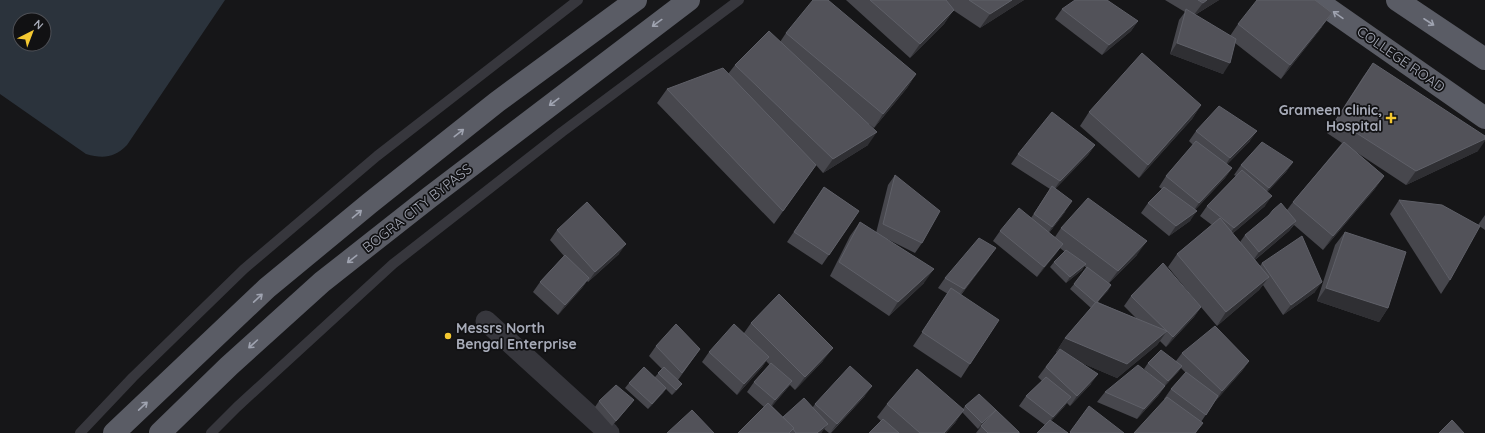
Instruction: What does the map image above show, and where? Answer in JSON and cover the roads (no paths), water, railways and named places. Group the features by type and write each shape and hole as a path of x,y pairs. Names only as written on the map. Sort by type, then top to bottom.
{"highway":[{"path":"114,433 268,288 358,213 497,102 636,0"},
{"name":"BOGRA CITY BYPASS","path":"160,433 229,366 322,282 430,197 689,0"},
{"name":"COLLEGE ROAD","path":"1316,0 1485,118"},
{"path":"1397,0 1485,59"}],"street":[{"path":"486,321 609,433"}],"lane":[{"path":"80,433 133,377 244,269 377,156 578,0"},
{"path":"211,433 237,407 393,264 562,132 739,0"}],"place":[{"name":"Grameen clinic, Hospital","path":"1391,118"},
{"name":"Messrs North Bengal Enterprise","path":"448,336"}]}
